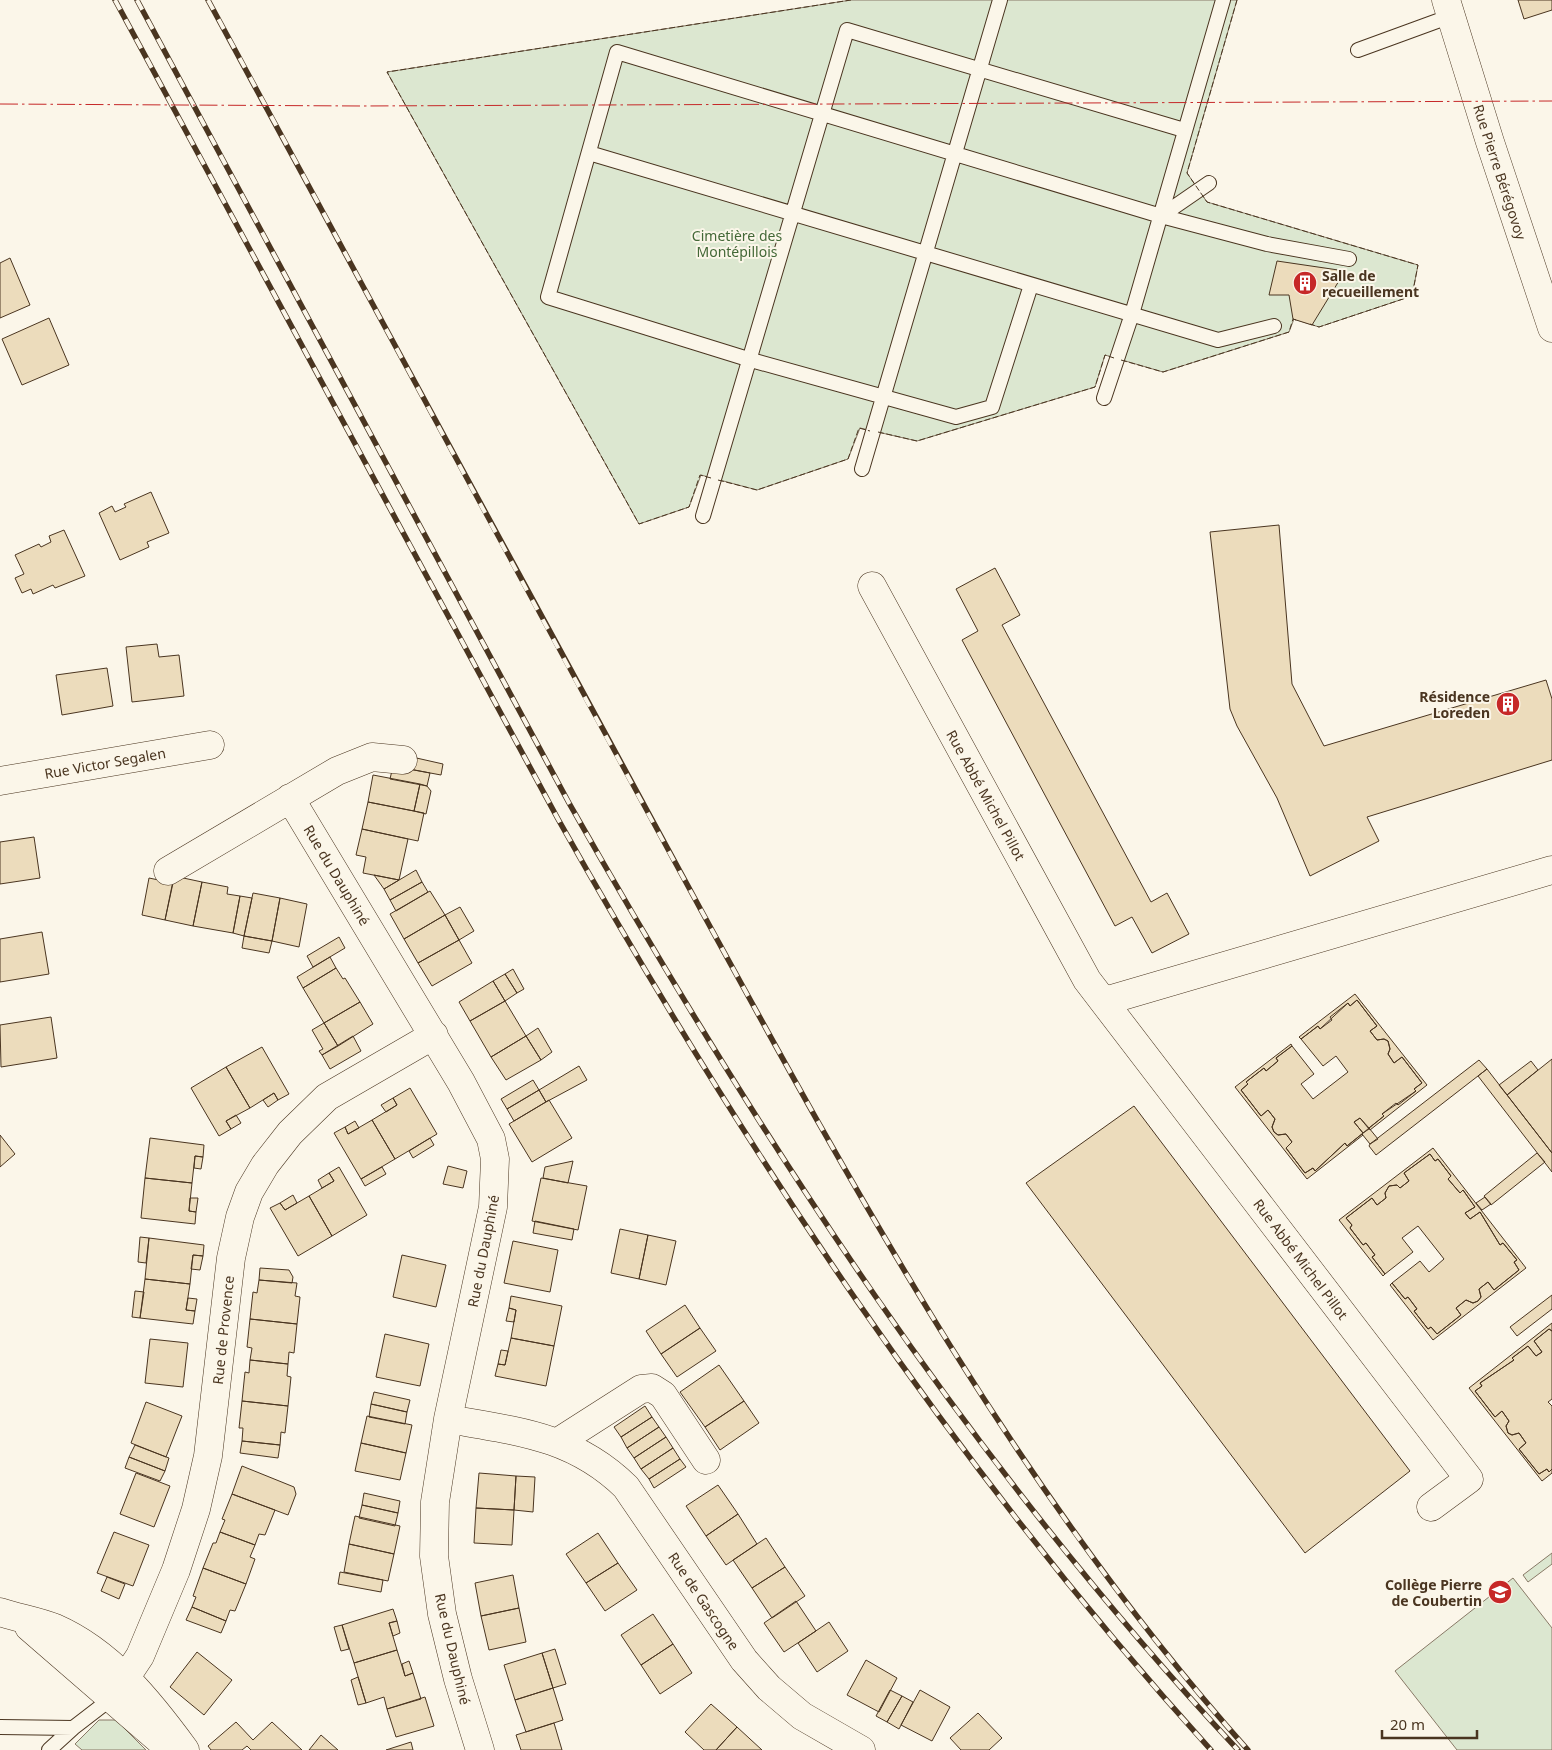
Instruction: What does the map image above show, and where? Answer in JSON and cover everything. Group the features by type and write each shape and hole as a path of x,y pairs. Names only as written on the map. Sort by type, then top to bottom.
{"street":[{"name":"Rue Pierre Bérégovoy","path":"1448,8 1552,328"},
{"name":"Rue Abbé Michel Pillot","path":"872,586 1088,980 1469,1479 1432,1508"},
{"name":"Rue Victor Segalen","path":"0,781 210,744"},
{"path":"168,871 337,771 372,757 403,760"},
{"name":"Rue du Dauphiné","path":"290,798 434,1035 491,1139 496,1175 493,1207 448,1419 435,1502 434,1556 449,1644 480,1750"},
{"path":"1105,1001 1552,870"},
{"name":"Rue de Provence","path":"118,1688 140,1656 160,1609 176,1570 203,1484 213,1423 230,1258 240,1216 249,1192 265,1165 290,1133 327,1097 434,1035"},
{"path":"558,1442 641,1389 652,1388 663,1395 706,1460"},
{"name":"Rue de Gascogne","path":"448,1419 532,1433 558,1442 598,1463 626,1487 744,1660 769,1688 802,1716 861,1750"},
{"path":"9,1615 118,1688 144,1698 185,1750"},
{"path":"118,1688 172,1750"}],"lane":[{"path":"862,469 1000,0"},
{"path":"1104,398 1132,314 1223,0"},
{"name":"Rue Pierre Bérégovoy","path":"1358,50 1448,8"},
{"path":"703,516 751,360 847,30 1184,130"},
{"path":"1031,284 992,406 956,417 751,360 548,297 617,52 1161,216 1267,244 1349,259"},
{"path":"589,153 1218,340 1274,326"},
{"path":"1161,216 1209,183"},
{"path":"49,1750 118,1688"},
{"path":"0,1727 72,1728"}],"green space":[{"name":"Cimetière des Montépillois","path":"851,0 1237,0 1187,173 1207,202 1418,265 1412,296 1319,327 1294,319 1289,332 1163,372 1105,355 1095,387 917,441 860,428 848,459 757,490 701,475 689,507 639,524 387,72"},
{"path":"1552,1553 1552,1564 1528,1582 1523,1575"},
{"path":"1513,1578 1552,1628 1552,1750 1457,1750 1395,1671"},
{"path":"99,1720 116,1720 146,1750 82,1750 75,1744"}],"building":[{"path":"1518,0 1552,0 1552,10 1524,19"},
{"path":"10,258 30,305 0,318 0,263"},
{"name":"Salle de recueillement","path":"1277,261 1345,271 1312,325 1293,319 1289,295 1269,295"},
{"path":"49,318 69,365 22,385 2,339"},
{"path":"151,492 169,533 147,542 149,547 120,560 99,513 112,506 115,512 126,507 124,504"},
{"name":"Résidence Loreden","path":"1279,525 1292,684 1324,746 1546,680 1552,699 1552,760 1367,817 1379,841 1310,876 1277,798 1237,726 1230,709 1210,532"},
{"path":"64,530 85,576 55,588 53,585 33,594 31,589 22,593 15,578 24,574 15,555 39,544 41,547 51,542 49,536"},
{"path":"995,568 1020,615 1002,625 1151,902 1167,893 1189,934 1152,953 1132,917 1115,926 962,640 978,631 956,589"},
{"path":"157,644 159,657 179,655 184,696 132,702 126,647"},
{"path":"107,668 113,706 62,715 56,675"},
{"path":"412,757 443,764 441,775 409,769"},
{"path":"393,766 430,773 427,786 390,779"},
{"path":"373,775 420,784 414,811 368,802"},
{"path":"420,784 427,786 431,791 426,814 414,811"},
{"path":"368,802 424,813 418,841 362,829"},
{"path":"362,829 408,839 399,880 363,873 366,857 356,855"},
{"path":"34,837 40,878 0,884 0,842"},
{"path":"416,870 422,882 390,900 384,889"},
{"path":"374,875 399,880 384,889"},
{"path":"174,876 202,882 193,926 165,920"},
{"path":"149,878 173,883 165,920 142,915"},
{"path":"202,882 228,887 227,894 240,896 233,933 193,926"},
{"path":"422,882 428,892 396,911 390,900"},
{"path":"430,891 445,915 404,939 390,914"},
{"path":"253,893 280,898 272,941 244,936"},
{"path":"240,896 252,898 244,936 233,933"},
{"path":"280,898 307,904 299,947 272,941"},
{"path":"460,907 474,931 459,940 445,915"},
{"path":"445,915 459,940 418,963 404,939"},
{"path":"42,932 49,974 0,982 0,939"},
{"path":"244,936 272,941 269,953 242,948"},
{"path":"339,937 345,948 313,967 307,956"},
{"path":"459,940 472,963 432,986 418,963"},
{"path":"330,957 336,968 303,988 297,977"},
{"path":"336,968 343,979 345,978 360,1002 324,1023 303,988"},
{"path":"513,969 524,989 517,993 505,974"},
{"path":"505,974 517,993 505,1001 493,981"},
{"path":"493,981 505,1001 470,1021 459,1002"},
{"path":"1355,994 1427,1085 1370,1130 1369,1128 1384,1116 1382,1114 1416,1091 1414,1089 1422,1083 1402,1057 1394,1063 1388,1054 1390,1049 1388,1041 1384,1039 1377,1040 1370,1031 1377,1026 1357,1000 1350,1006 1348,1003 1320,1029 1318,1026 1301,1039 1299,1037"},
{"path":"1357,1000 1377,1026 1370,1031 1377,1040 1384,1039 1388,1041 1390,1049 1388,1054 1394,1063 1402,1057 1422,1083 1414,1089 1416,1091 1398,1105 1396,1103 1382,1114 1384,1116 1369,1128 1360,1118 1354,1122 1363,1133 1347,1146 1345,1143 1315,1171 1313,1168 1305,1173 1286,1148 1292,1142 1286,1134 1278,1135 1274,1132 1272,1127 1275,1119 1268,1110 1261,1116 1241,1090 1248,1084 1246,1082 1264,1068 1266,1071 1278,1061 1276,1058 1292,1046 1314,1074 1301,1084 1313,1099 1348,1072 1336,1056 1323,1066 1301,1039 1318,1026 1320,1029 1332,1020 1330,1017 1348,1003 1350,1006"},
{"path":"505,1001 526,1036 491,1057 470,1021"},
{"path":"360,1002 373,1024 338,1046 324,1023"},
{"path":"51,1017 57,1058 1,1067 0,1025"},
{"path":"324,1023 338,1046 322,1055 319,1051 323,1049 312,1030"},
{"path":"538,1028 552,1052 541,1060 526,1036"},
{"path":"353,1036 361,1051 330,1069 322,1055"},
{"path":"526,1036 541,1060 506,1080 491,1057"},
{"path":"1291,1044 1292,1046 1276,1058 1278,1061 1266,1071 1264,1068 1246,1082 1248,1084 1241,1090 1261,1116 1268,1110 1275,1119 1272,1127 1274,1132 1278,1135 1286,1134 1292,1142 1286,1148 1305,1173 1313,1168 1315,1171 1345,1143 1347,1146 1363,1135 1307,1179 1235,1087"},
{"path":"262,1047 289,1094 278,1100 274,1093 250,1108 226,1067"},
{"path":"1552,1059 1552,1153 1507,1095"},
{"path":"1479,1060 1487,1069 1376,1155 1369,1146 1370,1144"},
{"path":"1531,1061 1538,1070 1507,1095 1499,1085"},
{"path":"579,1066 587,1080 546,1102 539,1090"},
{"path":"226,1067 250,1108 226,1121 231,1129 219,1136 191,1088"},
{"path":"1487,1069 1552,1153 1552,1172 1478,1076"},
{"path":"533,1080 539,1090 507,1109 501,1099"},
{"path":"410,1088 437,1134 395,1159 372,1120 397,1105 393,1098"},
{"path":"539,1090 546,1102 514,1121 507,1109"},
{"path":"274,1093 278,1100 268,1107 263,1100"},
{"path":"393,1098 397,1105 386,1112 381,1105"},
{"path":"549,1100 572,1138 532,1162 509,1124"},
{"path":"1134,1106 1410,1471 1305,1553 1026,1183"},
{"path":"236,1115 241,1123 231,1129 226,1121"},
{"path":"1360,1118 1369,1129 1363,1133 1354,1122"},
{"path":"372,1120 395,1159 361,1179 334,1133 345,1127 348,1134"},
{"path":"355,1121 359,1128 348,1134 345,1127"},
{"path":"1369,1128 1378,1139 1370,1144 1362,1134"},
{"path":"0,1135 15,1154 0,1167"},
{"path":"150,1138 204,1145 203,1157 195,1156 192,1183 145,1178"},
{"path":"430,1138 434,1145 413,1158 409,1151"},
{"path":"1433,1148 1526,1268 1433,1340 1390,1285 1392,1283 1405,1299 1408,1297 1417,1309 1414,1311 1428,1329 1431,1327 1437,1334 1461,1315 1456,1308 1466,1300 1473,1303 1478,1301 1481,1297 1479,1289 1488,1282 1494,1290 1519,1270 1514,1262 1517,1260 1503,1243 1500,1245 1480,1212 1470,1219 1465,1213 1475,1207 1463,1190 1460,1193 1448,1179 1451,1176 1438,1159 1435,1161 1430,1154 1404,1173 1409,1181 1400,1188 1397,1185 1389,1186 1385,1193 1386,1198 1377,1205 1372,1198 1346,1218 1352,1225 1350,1228 1363,1245 1366,1243 1375,1255 1372,1257 1385,1274 1383,1276 1339,1220"},
{"path":"1537,1153 1545,1162 1491,1205 1484,1196"},
{"path":"1430,1154 1435,1161 1438,1159 1451,1176 1448,1179 1460,1193 1463,1190 1475,1207 1465,1213 1470,1219 1480,1212 1500,1245 1503,1243 1517,1260 1514,1262 1519,1270 1494,1290 1488,1282 1479,1289 1481,1297 1478,1301 1473,1303 1466,1300 1456,1308 1461,1315 1437,1334 1431,1327 1428,1329 1414,1311 1417,1309 1408,1297 1405,1299 1392,1283 1420,1261 1429,1272 1444,1259 1418,1226 1402,1238 1413,1252 1385,1274 1372,1257 1375,1255 1366,1243 1363,1245 1350,1228 1352,1225 1346,1218 1372,1198 1377,1205 1386,1198 1385,1193 1389,1186 1397,1185 1400,1188 1409,1181 1404,1173"},
{"path":"195,1156 203,1157 201,1169 194,1168"},
{"path":"573,1161 568,1183 543,1178 545,1167"},
{"path":"448,1166 467,1171 463,1188 443,1184"},
{"path":"339,1167 367,1215 332,1236 309,1196 334,1181 329,1173"},
{"path":"382,1167 386,1174 365,1186 361,1179"},
{"path":"329,1173 334,1181 322,1188 318,1180"},
{"path":"145,1178 192,1183 189,1211 196,1212 195,1224 141,1218"},
{"path":"541,1178 587,1186 578,1230 532,1221"},
{"path":"293,1195 297,1203 285,1210 280,1203"},
{"path":"309,1196 332,1236 298,1256 270,1208 280,1203 285,1210"},
{"path":"1485,1197 1491,1204 1482,1210 1476,1203"},
{"path":"190,1198 198,1198 196,1212 189,1211"},
{"path":"535,1221 574,1229 572,1240 533,1233"},
{"path":"620,1229 648,1235 639,1279 611,1273"},
{"path":"648,1235 676,1241 666,1285 639,1279"},
{"path":"140,1237 149,1238 146,1263 138,1262"},
{"path":"149,1238 204,1245 203,1256 193,1255 190,1284 145,1279"},
{"path":"513,1241 558,1250 550,1292 504,1283"},
{"path":"193,1255 203,1256 200,1270 191,1269"},
{"path":"402,1255 446,1265 436,1307 393,1297"},
{"path":"260,1268 289,1270 293,1277 292,1283 259,1280"},
{"path":"145,1279 190,1284 186,1310 195,1311 193,1324 140,1318"},
{"path":"259,1280 297,1283 295,1296 300,1297 297,1324 250,1319 253,1292 257,1293"},
{"path":"135,1291 144,1292 140,1318 132,1317"},
{"path":"1552,1295 1552,1309 1517,1336 1510,1327"},
{"path":"511,1296 562,1306 554,1346 511,1338 516,1310 509,1308"},
{"path":"188,1298 197,1299 195,1311 186,1310"},
{"path":"685,1305 700,1328 661,1354 646,1331"},
{"path":"509,1308 516,1310 514,1322 506,1321"},
{"path":"250,1319 297,1324 294,1353 289,1352 288,1364 250,1360 252,1348 247,1347"},
{"path":"1552,1323 1552,1331 1549,1329 1534,1341 1542,1352 1536,1356 1528,1346 1512,1358 1514,1360 1480,1383 1482,1386 1475,1391 1495,1417 1502,1411 1509,1421 1506,1426 1508,1433 1512,1435 1519,1433 1526,1443 1519,1449 1539,1474 1547,1469 1549,1472 1552,1469 1552,1473 1542,1481 1469,1388"},
{"path":"700,1328 716,1351 677,1377 661,1354"},
{"path":"1549,1329 1552,1331 1552,1399 1548,1402 1552,1406 1552,1469 1549,1472 1547,1469 1539,1474 1519,1449 1526,1443 1519,1433 1512,1435 1508,1433 1506,1426 1509,1421 1502,1411 1495,1417 1475,1391 1482,1386 1480,1383 1514,1360 1512,1358 1528,1346 1536,1356 1542,1352 1534,1341"},
{"path":"385,1334 429,1344 420,1386 376,1377"},
{"path":"511,1338 554,1346 546,1386 495,1376 498,1364 505,1365"},
{"path":"150,1339 188,1343 183,1387 145,1383"},
{"path":"501,1350 508,1351 505,1365 498,1364"},
{"path":"250,1360 288,1364 287,1376 291,1377 288,1406 242,1401 245,1372 249,1373"},
{"path":"719,1365 744,1401 705,1427 680,1392"},
{"path":"374,1392 410,1400 407,1412 371,1404"},
{"path":"242,1401 288,1406 285,1433 281,1432 280,1445 242,1441 243,1428 239,1428"},
{"path":"744,1401 759,1423 720,1450 705,1427"},
{"path":"146,1402 182,1416 166,1457 131,1443"},
{"path":"371,1404 407,1412 405,1424 369,1417"},
{"path":"645,1406 652,1417 621,1437 614,1427"},
{"path":"367,1416 412,1425 406,1453 361,1443"},
{"path":"652,1417 659,1427 627,1448 621,1437"},
{"path":"659,1427 666,1437 634,1458 627,1448"},
{"path":"666,1437 673,1448 641,1469 634,1458"},
{"path":"242,1441 280,1445 278,1458 240,1453"},
{"path":"361,1443 406,1453 400,1480 355,1471"},
{"path":"135,1445 169,1458 165,1471 129,1457"},
{"path":"673,1448 680,1459 649,1479 641,1469"},
{"path":"129,1457 165,1471 160,1481 125,1468"},
{"path":"680,1459 686,1467 654,1488 649,1479"},
{"path":"242,1466 294,1487 296,1494 288,1515 232,1494"},
{"path":"136,1473 170,1486 154,1527 120,1514"},
{"path":"479,1473 516,1476 514,1510 476,1508"},
{"path":"516,1476 535,1477 533,1512 514,1510"},
{"path":"718,1485 738,1514 706,1536 686,1506"},
{"path":"364,1493 400,1501 398,1513 362,1505"},
{"path":"232,1494 275,1510 265,1535 259,1534 255,1545 220,1532 225,1520 222,1519"},
{"path":"362,1505 398,1513 395,1526 359,1518"},
{"path":"476,1508 514,1510 512,1545 474,1543"},
{"path":"738,1514 757,1544 726,1565 706,1536"},
{"path":"355,1516 400,1526 394,1554 349,1544"},
{"path":"114,1532 149,1545 133,1586 97,1573"},
{"path":"220,1532 255,1545 250,1557 255,1559 246,1584 203,1568 213,1543 216,1543"},
{"path":"598,1533 618,1563 586,1583 566,1554"},
{"path":"766,1538 785,1567 752,1588 733,1560"},
{"path":"349,1544 394,1554 388,1581 344,1572"},
{"path":"618,1563 637,1590 605,1611 586,1583"},
{"path":"785,1567 805,1596 772,1618 752,1588"},
{"path":"203,1568 246,1584 235,1611 230,1610 226,1621 192,1607 196,1597 193,1596"},
{"path":"340,1572 383,1580 381,1592 338,1584"},
{"path":"513,1575 519,1608 481,1616 475,1583"},
{"path":"107,1577 125,1584 119,1599 101,1591"},
{"path":"796,1601 816,1631 784,1652 764,1623"},
{"path":"192,1607 226,1621 221,1633 186,1620"},
{"path":"519,1608 526,1642 489,1650 481,1616"},
{"path":"393,1609 397,1621 389,1623 397,1650 354,1663 342,1625"},
{"path":"653,1614 673,1644 641,1665 621,1635"},
{"path":"397,1621 400,1633 393,1636 389,1623"},
{"path":"829,1622 848,1651 817,1672 798,1643"},
{"path":"342,1625 349,1649 341,1651 334,1627"},
{"path":"673,1644 692,1673 660,1694 641,1665"},
{"path":"555,1649 566,1684 553,1688 542,1653"},
{"path":"397,1650 405,1676 413,1673 421,1699 387,1709 384,1697 366,1703 354,1663"},
{"path":"197,1652 232,1680 204,1715 170,1687"},
{"path":"542,1653 553,1688 515,1700 504,1665"},
{"path":"866,1660 897,1678 879,1712 847,1695"},
{"path":"409,1661 413,1673 405,1676 402,1664"},
{"path":"358,1677 366,1703 358,1705 351,1680"},
{"path":"553,1688 563,1720 526,1732 515,1700"},
{"path":"890,1690 902,1696 887,1722 876,1716"},
{"path":"920,1690 950,1707 932,1741 901,1725"},
{"path":"902,1696 913,1702 899,1729 887,1722"},
{"path":"425,1697 434,1726 396,1737 387,1709"},
{"path":"711,1704 737,1727 716,1750 704,1750 685,1732"},
{"path":"978,1713 1002,1738 989,1750 961,1750 950,1738"},
{"path":"236,1722 253,1740 272,1722 302,1750 251,1750 247,1746 242,1750 211,1750 208,1746"},
{"path":"554,1723 562,1750 521,1750 516,1735"},
{"path":"737,1727 762,1750 716,1750"},
{"path":"321,1735 338,1750 309,1750"},
{"path":"411,1742 413,1750 386,1750"}],"railway":[{"path":"115,0 558,819 702,1064 779,1185 858,1303 941,1419 1027,1532 1117,1643 1211,1750"},
{"path":"137,0 569,803 717,1053 795,1176 876,1297 960,1415 1049,1530 1141,1642 1238,1750"},
{"path":"208,0 639,797 822,1130 885,1239 950,1346 1019,1452 1091,1554 1167,1654 1248,1750"}],"fence":[{"path":"711,478 700,475 689,507 639,524 387,72 851,0"},
{"path":"1237,0 1187,173 1207,202 1418,265 1412,296 1319,327 1310,324"},
{"path":"1121,360 1163,372 1289,332 1293,319 1296,320"},
{"path":"878,432 917,441 1095,387 1105,355 1114,358"},
{"path":"718,480 757,490 848,459 859,428 870,431"}],"power":[{"path":"0,104 361,106 1552,101"}],"place":[{"name":"Salle de recueillement","path":"1305,283"},
{"name":"Résidence Loreden","path":"1508,704"},
{"name":"Collège Pierre de Coubertin","path":"1500,1592"}]}
